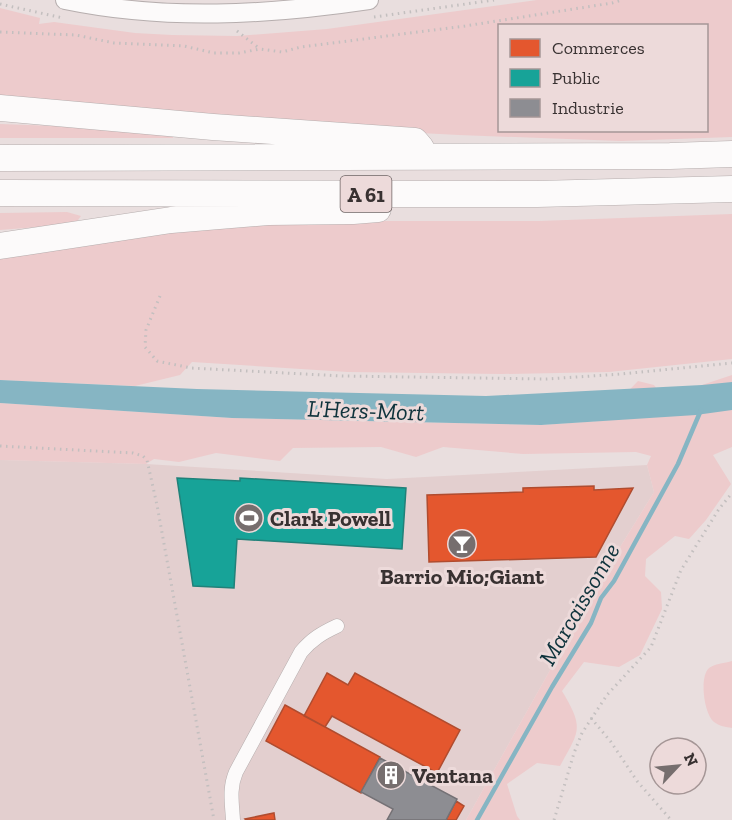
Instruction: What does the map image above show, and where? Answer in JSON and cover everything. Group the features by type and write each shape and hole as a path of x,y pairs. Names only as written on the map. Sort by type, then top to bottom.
{"highway":[{"path":"0,108 213,127 415,141 429,157"},
{"name":"A 61","path":"0,158 732,154"},
{"name":"A 61","path":"0,193 537,194 732,189"},
{"path":"0,246 171,220 268,212 352,212 537,194"}],"street":[{"path":"65,0 127,10 228,14 369,0"},
{"path":"233,820 231,795 236,772 301,652 321,633 337,626"}],"path":[{"path":"0,32 76,35 114,43 184,46 213,53 239,53 261,49 282,52 301,47 487,23 622,0"},
{"path":"237,31 261,49"},
{"path":"160,296 146,330 145,347 158,361 191,368 342,376 547,379 732,363"},
{"path":"0,446 133,453 147,460 214,820"},
{"path":"554,820 574,753 591,718 607,695 651,647 672,588 681,570 719,508 732,493"},
{"path":"591,718 611,742 637,781 671,820"}],"shaded area":[{"path":"537,0 732,0 732,137 621,141 207,122 0,97 0,8 40,18 39,24 54,22 135,33 237,36 327,29"},
{"path":"0,124 173,134 173,138 0,138"},
{"path":"67,212 81,216 75,224 0,230 0,213"},
{"path":"732,214 732,359 609,372 502,374 348,372 192,362 180,375 135,386 0,380 0,257 208,226 347,221 539,221"},
{"path":"732,375 732,447 713,455 731,484 706,520 689,539 675,536 646,559 645,576 661,592 662,609 640,655 619,667 584,662 562,691 574,713 577,729 575,736 560,766 537,763 507,784 520,820 466,820 609,565 654,492 647,465 651,456 636,452 523,454 443,447 416,457 381,447 293,448 280,461 216,453 179,462 154,459 146,464 0,460 0,403 232,418 541,425 599,421 638,381 654,385 674,413 702,385"},
{"path":"0,460 146,464 387,479 647,465 654,492 609,565 466,820 0,820"},
{"path":"732,661 732,728 718,724 711,718 705,704 704,679 709,668"}],"water":[{"name":"L'Hers-Mort","path":"0,380 197,389 486,396 732,382 732,410 696,415 541,425 232,418 0,403"}],"building: Commerces":[{"path":"594,486 594,490 633,488 596,557 429,562 427,495 523,492 523,488"},
{"path":"327,673 348,685 355,673 460,730 437,773 332,716 325,727 304,716"},
{"path":"285,705 380,757 361,793 266,741"},
{"path":"456,801 464,806 456,820 446,820"},
{"path":"274,813 275,820 245,819"}],"building: Public":[{"path":"177,478 240,481 240,478 406,488 402,549 237,539 234,588 193,586"}],"building: Industrie":[{"name":"Ventana","path":"380,758 457,799 446,820 387,820 393,809 361,792"}],"waterway":[{"name":"Marcaissonne","path":"477,820 591,623 601,598 614,581 678,464 701,410"}],"place":[{"name":"Clark Powell","path":"249,518"},
{"name":"Barrio Mio;Giant","path":"462,544"},
{"name":"Ventana","path":"391,775"}]}
